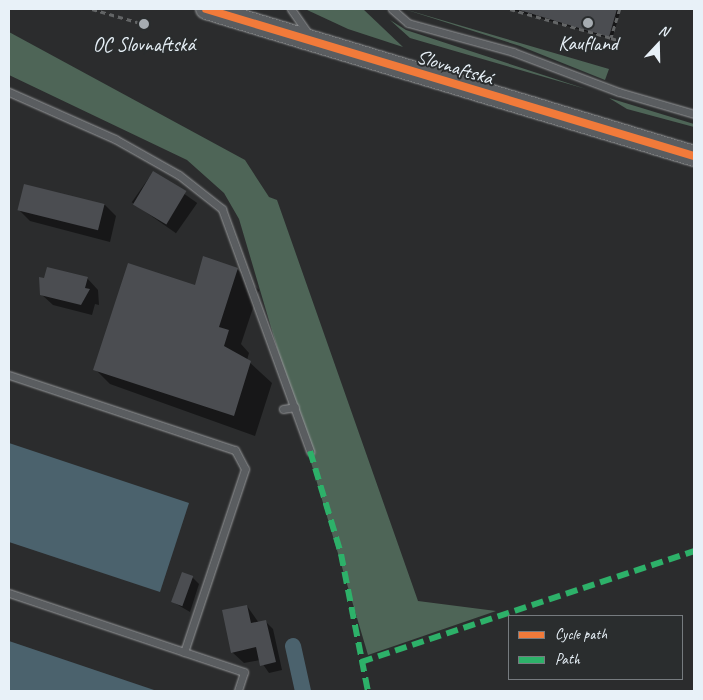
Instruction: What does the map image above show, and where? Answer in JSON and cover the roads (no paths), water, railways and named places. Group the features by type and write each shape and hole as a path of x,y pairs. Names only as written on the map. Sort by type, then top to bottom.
{"main road":[{"name":"Slovnaftská","path":"206,9 252,19 313,41 694,156"}],"lane":[{"path":"291,9 313,41"},
{"path":"392,9 408,23 513,52 620,92 694,114"},
{"path":"9,92 115,139 179,175 222,210 310,451"},
{"path":"9,374 235,450 245,469 184,652"},
{"path":"283,409 295,407"},
{"path":"9,593 244,672 238,691"}],"water":[{"path":"9,443 189,503 160,592 9,542"},
{"path":"9,641 157,691 9,691"}],"waterway":[{"path":"293,646 303,691"}],"place":[{"name":"Kaufland","path":"588,23"},
{"name":"OC Slovnaftská","path":"144,24"}]}
